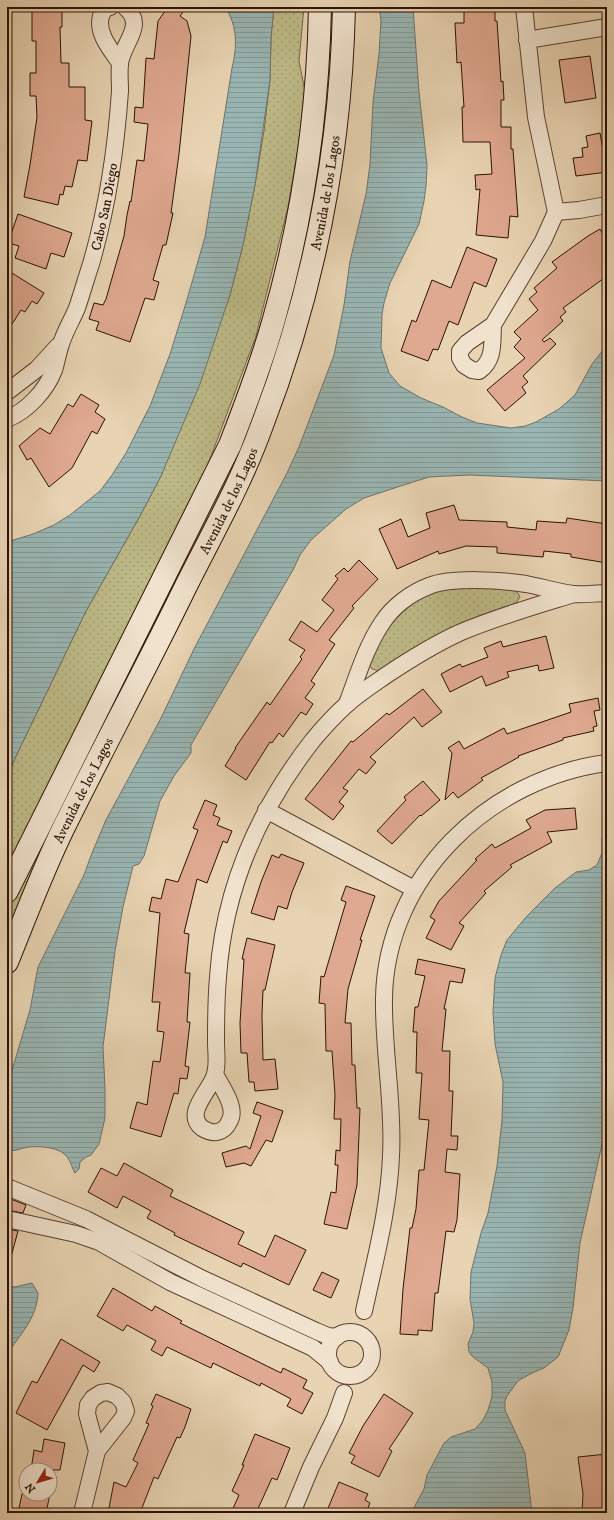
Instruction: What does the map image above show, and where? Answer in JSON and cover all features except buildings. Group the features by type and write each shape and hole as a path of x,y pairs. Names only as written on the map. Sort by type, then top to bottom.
{"street":[{"path":"110,7 106,8 102,13 100,22 101,31 120,63"},
{"name":"Cabo San Diego","path":"7,420 26,408 42,391 53,371 61,344 76,308 91,264 106,202 120,90 120,63 125,45 133,31 134,21 131,12 124,7"},
{"name":"Avenida de los Lagos","path":"7,891 227,452 244,409 274,319 300,207 313,123 320,7"},
{"name":"Avenida de los Lagos","path":"7,962 62,831 152,655 236,485 260,431 283,368 306,287 318,236 334,140 343,53 344,7"},
{"path":"493,325 542,241 556,212 536,117 526,40 524,7"},
{"path":"526,40 607,27"},
{"path":"556,212 607,205"},
{"name":"Cabo San Diego","path":"7,392 37,369 61,344"},
{"path":"347,704 367,651 382,623 396,606 411,594 430,585 453,581 486,581 525,584 574,594 607,593"},
{"path":"215,1074 216,1003 219,958 226,922 244,857 266,810 287,776 314,739 347,704 400,667 433,647 459,633 511,614 574,594"},
{"path":"292,1513 311,1466 335,1418 344,1393 369,1365 372,1358 372,1350 364,1311 386,1208 391,1156 390,1102 384,1023 384,997 392,944 401,916 414,889 427,869 460,832 486,811 512,794 547,777 571,770 607,763"},
{"path":"266,810 414,889"},
{"path":"7,1187 86,1219 203,1279 309,1328 328,1336 352,1332 365,1338 370,1344"},
{"path":"7,1219 76,1234 99,1242 170,1282 314,1348 344,1375 351,1376 365,1370"},
{"path":"344,1393 343,1382 328,1356 329,1348 332,1342 353,1326 364,1311"},
{"path":"82,1513 97,1450"}],"shaded area":[{"path":"274,7 304,7 299,61 305,91 301,130 288,207 256,336 207,467 7,869 7,777 86,611 161,476 230,295 243,245 264,131 270,80 271,37"},
{"path":"330,7 337,7 327,143 292,312 254,424 7,943 7,910 17,888 246,421"},
{"path":"510,588 518,593 520,597 516,603 489,613 380,671 372,669 368,664 372,653 387,629 408,607 432,592 443,589"}],"water":[{"path":"225,7 274,7 271,37 270,80 255,185 243,245 230,295 200,384 161,476 86,611 7,777 7,542 33,534 54,525 70,515 100,491 126,453 150,406 170,354 205,237 235,52 234,29"},
{"path":"379,7 413,7 419,92 427,165 424,201 419,224 390,283 384,303 382,314 381,348 389,373 400,386 421,398 462,417 477,423 511,428 525,426 536,422 559,409 575,395 592,364 607,345 607,481 469,475 429,477 364,498 346,509 311,540 300,555 293,570 191,745 191,753 174,776 160,801 144,856 139,864 133,866 123,907 115,951 103,1047 105,1118 99,1144 91,1155 80,1162 79,1169 75,1173 65,1154 56,1149 45,1147 26,1147 15,1150 7,1150 7,1087 30,1010 38,967 84,875 106,820 160,720 195,647 287,473 299,447 334,355 344,305 350,261 366,194 370,164 373,102 379,54 381,20"},
{"path":"607,822 607,1122 580,1243 573,1308 569,1330 558,1357 544,1368 518,1381 505,1401 505,1410 525,1453 532,1513 411,1513 424,1489 427,1475 444,1443 451,1437 475,1429 483,1420 492,1397 492,1382 488,1368 473,1357 469,1352 468,1344 473,1332 474,1323 470,1299 471,1272 488,1213 497,1166 502,1120 503,1082 495,1044 493,1012 495,978 501,955 507,940 526,917 555,888 576,872 589,870 597,865 602,853 602,838"},
{"path":"32,1283 38,1293 35,1310 27,1326 7,1354 7,1286 15,1287"}]}
